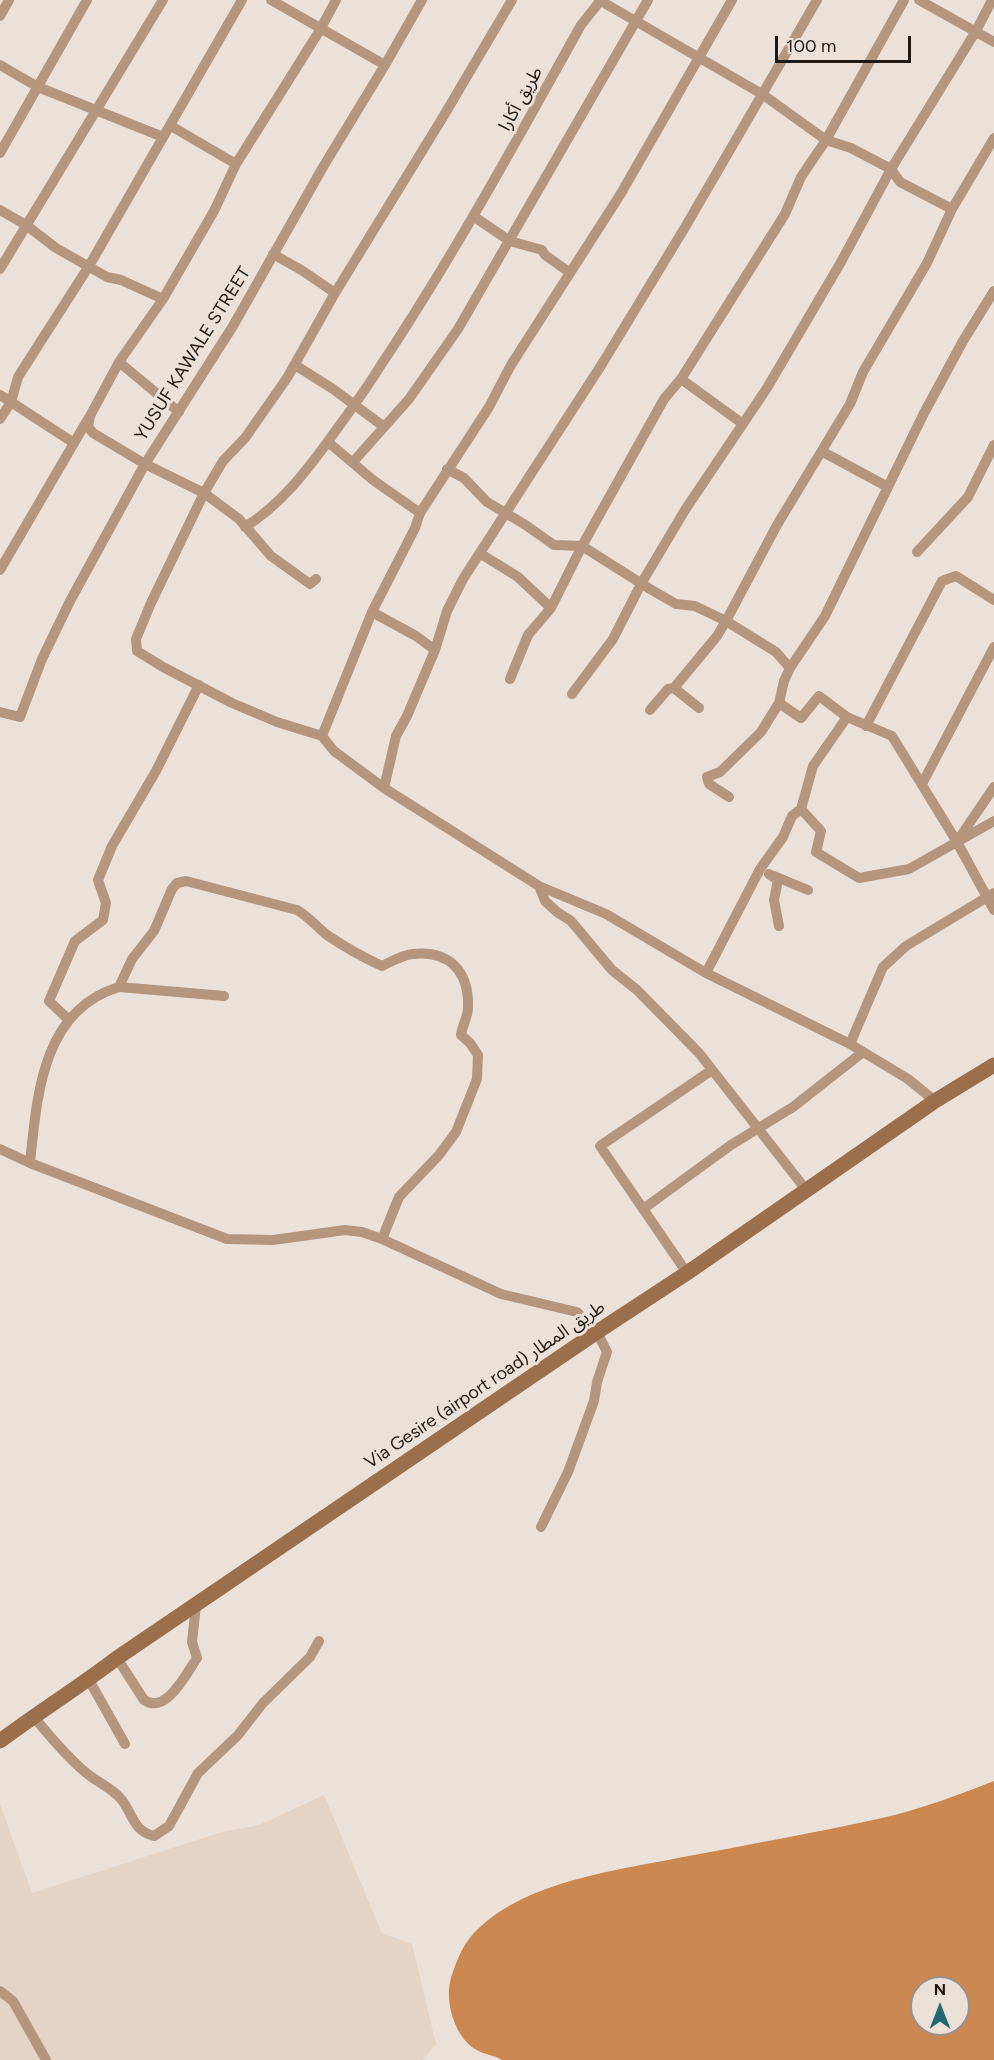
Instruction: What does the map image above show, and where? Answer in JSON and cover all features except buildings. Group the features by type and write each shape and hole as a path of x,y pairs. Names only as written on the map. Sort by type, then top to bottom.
{"main road":[{"name":"Via Gesire (airport road) طريق المطار","path":"1,1736 89,1680 117,1658 687,1273 935,1101 994,1065"}],"street":[{"path":"0,16 9,0"},
{"path":"0,153 87,0"},
{"path":"0,269 163,0"},
{"path":"0,419 11,402 18,377 89,266 242,0"},
{"path":"271,0 385,65"},
{"path":"0,570 119,362 164,299 214,211 236,164 320,30 336,0"},
{"name":"YUSUF KAWALE STREET","path":"0,712 20,717 42,659 70,601 145,464 233,326 422,0"},
{"path":"512,0 444,117 335,293 295,365 245,438 223,460 204,493 151,603 135,646 137,651 198,685 277,722 322,736 334,751 384,788 539,886 606,914 706,974 850,1044 908,1079 935,1101"},
{"path":"600,0 762,94 826,140 851,148 891,169 900,182 952,208"},
{"name":"طريق أكارا","path":"245,527 259,518 294,486 355,406 418,310 581,25 600,0"},
{"path":"353,462 409,399 436,363 510,241 648,0"},
{"path":"322,736 372,612 420,513 489,408 502,380 620,195 732,0"},
{"path":"384,788 396,736 407,716 435,650 447,611 463,579 602,364 817,0"},
{"path":"510,679 528,635 551,608 582,546 664,399 681,379 785,214 801,177 826,140 904,0"},
{"path":"919,0 994,42"},
{"path":"572,694 613,639 641,584 685,510 767,388 841,262 891,169 976,31 992,0"},
{"path":"0,65 38,87 163,137"},
{"path":"171,126 236,164"},
{"path":"650,710 668,689 674,688 717,636 777,525 850,404 862,372 927,263 952,208 994,138"},
{"path":"0,210 26,225 56,248 107,277 121,280 164,299"},
{"path":"473,216 510,241 542,250 545,255 569,272"},
{"path":"273,254 335,293"},
{"path":"729,797 709,784 707,777 720,772 761,732 779,703 784,681 790,668 825,616 928,406 963,341 994,291"},
{"path":"119,362 179,412"},
{"path":"295,365 333,389 383,426"},
{"path":"681,379 743,424"},
{"path":"0,395 74,443"},
{"path":"90,416 88,427 93,433 145,464 204,493 239,519 271,556 293,573 310,584 316,579"},
{"path":"328,442 373,480 420,513"},
{"path":"917,552 968,497 994,445"},
{"path":"823,452 888,487"},
{"path":"447,469 464,478 486,502 554,545 582,546 676,604 695,606 726,621 776,652 790,668"},
{"path":"481,554 518,577 551,608"},
{"path":"866,726 942,581 956,576 994,600"},
{"path":"372,612 416,636 435,650"},
{"path":"922,784 994,647"},
{"path":"69,1020 49,1001 75,941 103,920 106,903 98,880 112,846 156,771 198,685"},
{"path":"674,688 699,708"},
{"path":"779,703 801,718 819,696 847,717 892,736 990,895 994,910"},
{"path":"706,974 765,872 792,816 801,809 813,766 847,717"},
{"path":"957,842 994,787"},
{"path":"801,809 821,831 816,852 859,878 909,869 994,821"},
{"path":"765,872 808,890"},
{"path":"765,872 778,880 774,900 779,926"},
{"path":"119,987 132,959 154,931 172,889 177,883 186,881 297,910 357,955 382,966 412,954 432,954 446,958 457,967 466,984 468,1009 461,1035 471,1043 477,1054 477,1079 456,1132 439,1155 399,1197 382,1239"},
{"path":"539,886 545,901 556,912 572,921 612,970 637,990 699,1053 807,1191"},
{"path":"850,1044 883,967 906,946 990,895"},
{"path":"30,1163 37,1096 54,1041 69,1020 88,1000 107,990 119,987 224,996"},
{"path":"643,1209 680,1180 793,1107 863,1052"},
{"path":"687,1273 600,1146 712,1070"},
{"path":"0,1148 30,1163 227,1239 273,1240 345,1230 362,1232 501,1294 577,1311 597,1332 607,1352 597,1382 594,1401 568,1472 541,1527"},
{"path":"117,1658 144,1700 158,1705 166,1700 197,1658 192,1642 196,1605"},
{"path":"33,1716 86,1774 110,1789 122,1800 137,1826 144,1833 154,1836 169,1826 198,1773 238,1735 263,1703 310,1657 319,1641"},
{"path":"89,1680 125,1744"},
{"path":"0,1991 13,2001 46,2060"}],"shaded area":[{"path":"994,1781 994,2060 502,2060 480,2052 469,2045 457,2028 450,2008 449,1987 462,1951 479,1928 499,1912 522,1899 573,1880 600,1873 806,1834 882,1818 925,1806"},
{"path":"324,1795 382,1933 412,1944 436,2044 423,2060 0,2060 0,1804 32,1893 222,1832 259,1825"}]}
